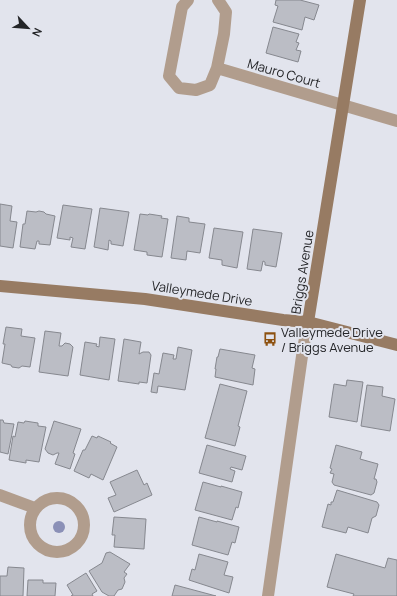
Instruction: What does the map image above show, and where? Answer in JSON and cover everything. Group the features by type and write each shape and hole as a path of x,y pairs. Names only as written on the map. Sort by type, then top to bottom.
{"street":[{"path":"188,0 182,7 169,76 179,88 196,90 210,85 217,68 224,34 226,12 218,0"},
{"name":"Briggs Avenue","path":"268,596 303,349 360,0"},
{"name":"Mauro Court","path":"217,68 397,121"},
{"name":"Valleymede Drive","path":"0,286 145,299 283,320 308,322 397,345"},
{"path":"0,495 35,508"},
{"path":"59,498 67,500 75,505 81,512 83,529 80,538 75,545 67,550 59,552 50,551 38,545 31,534 30,525 31,516 35,508 42,502 59,498"}],"building":[{"path":"276,0 300,0 319,5 314,20 305,17 302,30 273,22 278,6 275,5"},
{"path":"273,27 299,34 296,42 299,43 296,50 301,51 298,62 266,53"},
{"path":"0,204 12,206 10,221 17,222 13,248 0,246"},
{"path":"63,205 92,209 85,249 71,247 73,238 70,237 70,240 57,238"},
{"path":"100,208 129,212 123,246 111,244 111,241 109,240 108,250 94,247"},
{"path":"27,211 39,211 55,216 50,245 39,244 39,241 37,241 35,249 20,247 23,224 25,224"},
{"path":"140,214 162,216 161,218 168,219 162,257 147,255 147,252 134,250"},
{"path":"177,216 189,218 189,222 205,224 200,253 187,251 186,260 171,258"},
{"path":"214,228 243,232 237,268 222,265 222,260 209,258"},
{"path":"253,229 282,233 276,267 265,265 265,262 263,261 261,271 247,269"},
{"path":"6,327 22,329 21,336 35,338 30,367 12,367 11,365 2,363"},
{"path":"45,331 61,333 59,346 62,346 65,343 70,344 73,347 68,376 39,372"},
{"path":"100,337 115,339 109,380 80,375 85,342 97,344 96,346 99,347"},
{"path":"124,339 141,342 139,354 149,352 151,355 147,383 139,382 139,384 118,381"},
{"path":"178,347 192,350 185,390 158,386 157,393 151,392 154,373 159,374 163,353 174,355 173,359 176,359"},
{"path":"220,349 255,355 252,368 255,369 253,385 215,377 217,357"},
{"path":"347,380 363,382 357,422 329,417 334,384 346,386"},
{"path":"220,384 247,391 238,426 240,427 235,446 205,438"},
{"path":"367,385 383,387 382,396 395,399 390,431 361,426"},
{"path":"0,420 3,420 4,423 14,424 8,454 0,452"},
{"path":"25,421 38,423 38,426 46,427 39,462 26,460 26,463 9,460 13,436 15,437 18,422 24,423"},
{"path":"54,421 81,429 73,453 75,454 70,469 55,464 59,453 53,455 48,453 45,449"},
{"path":"92,436 97,438 98,436 111,442 110,443 117,447 103,480 91,474 89,478 74,471 83,450 85,450"},
{"path":"207,445 246,456 242,470 231,467 230,469 235,471 232,482 199,473"},
{"path":"336,445 362,452 360,459 378,464 374,479 376,479 377,482 374,493 371,495 334,485 332,482 334,474 330,473 332,469 330,468"},
{"path":"137,470 144,485 147,483 152,495 114,512 108,498 116,495 110,482"},
{"path":"203,482 242,492 238,508 236,507 232,520 195,510"},
{"path":"337,490 377,502 379,505 376,516 372,518 368,533 348,527 346,533 322,527 328,504 331,505 331,502 333,502"},
{"path":"114,517 146,519 144,549 114,547 115,535 112,535"},
{"path":"199,517 239,527 235,543 232,542 228,555 192,545"},
{"path":"110,552 130,564 124,572 127,574 124,578 125,582 122,589 118,590 114,596 109,596 102,592 89,571 102,563 106,553"},
{"path":"199,554 228,562 224,575 233,577 229,593 189,580 192,569 195,570"},
{"path":"336,554 385,568 388,558 397,560 397,596 353,596 354,594 327,587"},
{"path":"8,567 24,568 23,596 0,596 0,576 7,576"},
{"path":"86,573 97,591 92,594 93,596 71,596 73,595 67,585"},
{"path":"28,580 43,580 43,583 56,583 55,596 27,596"},
{"path":"175,585 216,596 172,596"}],"place":[{"name":"Valleymede Drive / Briggs Avenue","path":"270,339"}]}
